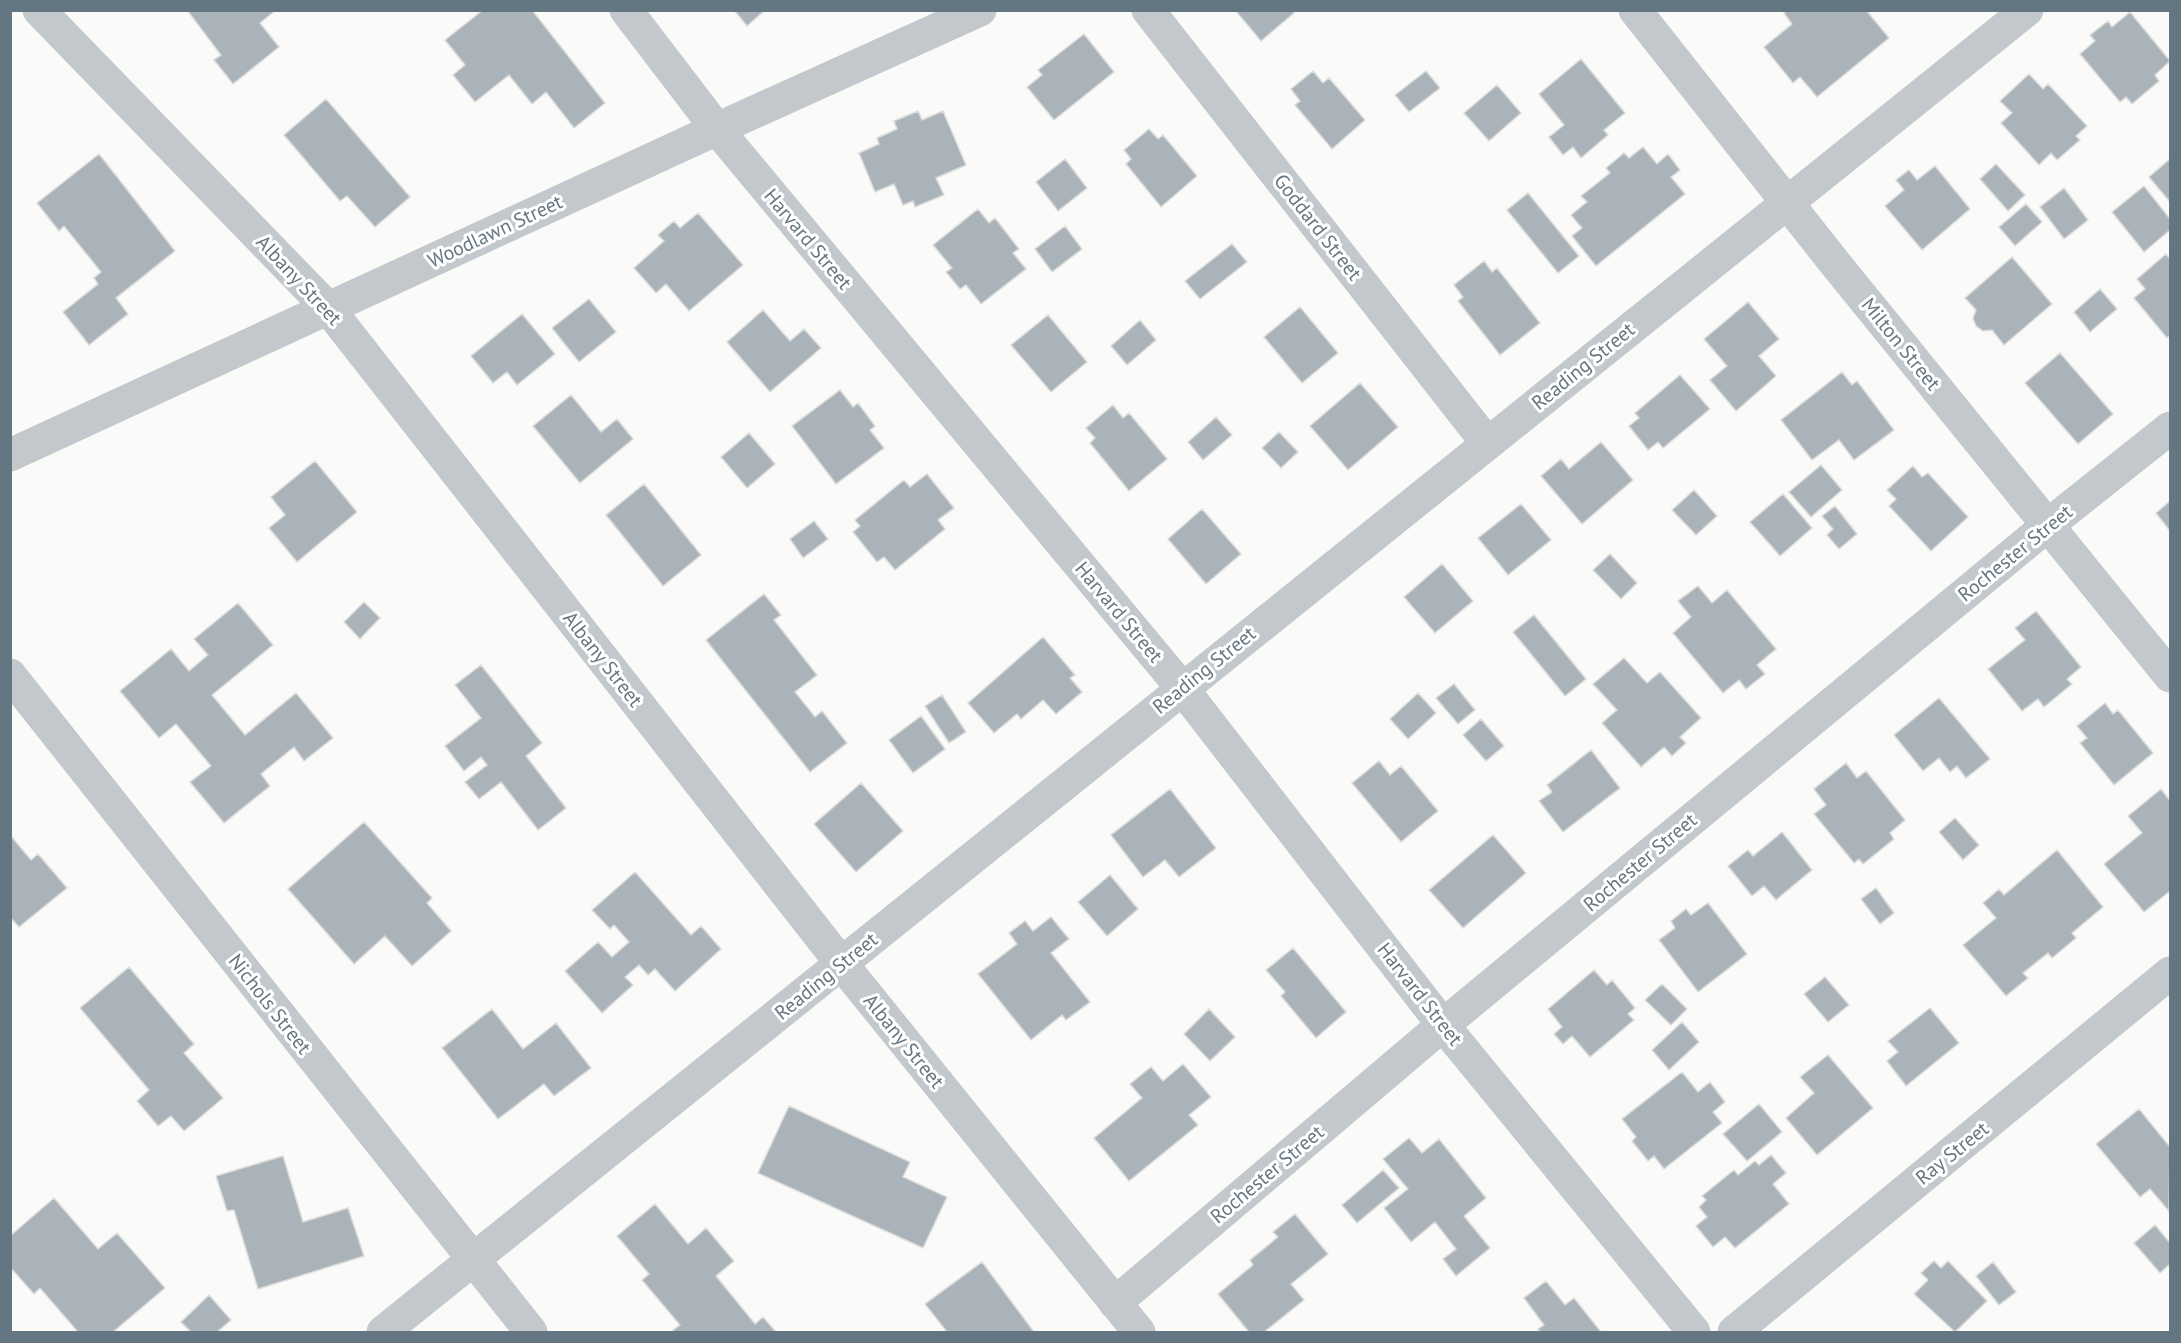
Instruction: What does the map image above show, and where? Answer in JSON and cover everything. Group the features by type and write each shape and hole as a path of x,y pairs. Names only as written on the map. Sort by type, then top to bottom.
{"street":[{"name":"Albany Street","path":"39,10 328,308 841,963 1139,1332"},
{"name":"Harvard Street","path":"626,10 717,129 1182,688 1443,1024 1694,1332"},
{"name":"Woodlawn Street","path":"10,455 980,10"},
{"name":"Goddard Street","path":"1148,10 1487,443"},
{"name":"Milton Street","path":"1635,10 2170,676"},
{"name":"Reading Street","path":"383,1332 473,1262 1182,688 2027,10"},
{"name":"Rochester Street","path":"1115,1303 1443,1024 2048,525 2170,428"},
{"name":"Nichols Street","path":"10,675 473,1262 531,1332"},
{"name":"Ray Street","path":"1734,1332 2170,973"}],"building":[{"path":"187,10 276,10 260,23 279,47 233,84 214,60 221,55"},
{"path":"483,10 532,10 605,103 574,128 546,92 532,104 509,75 475,102 453,75 465,65 445,40"},
{"path":"734,10 765,10 747,26"},
{"path":"1235,10 1293,10 1294,13 1261,41"},
{"path":"1787,10 1866,10 1889,38 1817,97 1800,77 1793,83 1764,47 1792,24 1784,13"},
{"path":"2130,12 2170,61 2155,75 2159,81 2132,104 2126,97 2120,102 2080,54 2095,41 2090,35 2108,21 2112,27"},
{"path":"1084,34 1114,72 1054,120 1027,87 1042,75 1038,70"},
{"path":"1581,59 1625,113 1604,130 1608,135 1581,158 1573,147 1563,155 1549,137 1564,125 1539,94"},
{"path":"1313,71 1323,83 1329,78 1365,120 1332,149 1295,105 1300,101 1291,89"},
{"path":"1426,71 1440,88 1409,112 1395,95"},
{"path":"2029,74 2043,89 2048,84 2087,126 2076,136 2080,140 2057,160 2051,153 2039,165 2001,123 2012,113 2000,101"},
{"path":"1497,85 1521,113 1489,141 1464,113"},
{"path":"326,99 410,197 375,227 347,196 340,201 284,135"},
{"path":"918,111 922,120 943,111 966,165 936,178 944,195 915,207 913,201 903,205 894,184 875,192 859,153 879,144 877,138 897,129 894,121"},
{"path":"1149,129 1158,139 1163,135 1197,176 1161,207 1126,164 1131,159 1124,150"},
{"path":"1643,147 1657,164 1668,154 1680,170 1671,177 1685,194 1596,266 1572,236 1582,228 1571,215 1587,202 1581,196 1610,173 1606,168 1624,153 1629,158"},
{"path":"99,154 175,251 116,298 128,314 89,345 63,312 98,284 94,278 101,272 64,226 59,231 37,203"},
{"path":"1065,159 1087,188 1058,211 1036,182"},
{"path":"2170,159 2170,202 2149,177"},
{"path":"1996,164 2025,195 2008,211 1980,179"},
{"path":"1935,166 1970,209 1922,250 1885,206 1904,190 1896,180 1909,170 1917,180"},
{"path":"2144,186 2170,219 2170,230 2144,252 2112,212"},
{"path":"2064,188 2088,220 2064,239 2040,207"},
{"path":"1528,193 1579,256 1558,273 1507,210"},
{"path":"2026,204 2042,222 2015,246 1999,227"},
{"path":"978,209 989,223 995,218 1019,249 1013,253 1026,269 981,304 966,285 960,289 946,272 952,268 933,245"},
{"path":"698,213 743,265 689,311 666,284 656,293 634,268 664,241 658,235 674,221 680,228"},
{"path":"1065,226 1082,249 1052,272 1035,249"},
{"path":"1232,244 1247,262 1200,299 1185,281"},
{"path":"2166,254 2170,259 2170,335 2167,338 2134,298 2145,289 2137,279"},
{"path":"2012,257 2052,304 2004,345 1992,330 1983,331 1976,326 1973,318 1976,310 1965,298"},
{"path":"1484,261 1492,272 1497,268 1540,323 1500,355 1458,301 1463,297 1454,285"},
{"path":"2100,289 2117,309 2090,332 2074,312"},
{"path":"589,299 616,332 579,362 552,328"},
{"path":"1748,302 1779,339 1759,356 1776,376 1736,411 1710,380 1727,366 1704,339"},
{"path":"1300,307 1338,353 1302,383 1264,337"},
{"path":"763,310 790,341 804,329 821,348 770,392 727,342"},
{"path":"522,314 555,354 517,385 507,372 493,383 471,356"},
{"path":"1048,315 1087,362 1051,392 1011,345"},
{"path":"1140,320 1156,340 1127,365 1111,346"},
{"path":"2060,353 2113,414 2078,444 2025,383"},
{"path":"1842,372 1852,385 1857,381 1894,430 1854,460 1839,440 1812,460 1781,420"},
{"path":"1680,375 1710,409 1663,448 1658,442 1648,450 1629,426 1639,418 1635,413"},
{"path":"1360,383 1398,427 1348,470 1310,426"},
{"path":"840,390 853,407 858,403 875,426 870,430 884,448 836,484 792,426"},
{"path":"571,395 601,432 617,419 633,439 580,483 533,426"},
{"path":"1113,405 1123,418 1129,413 1167,459 1129,491 1090,443 1095,438 1086,428"},
{"path":"1216,417 1232,435 1203,460 1188,442"},
{"path":"1279,432 1298,452 1281,468 1262,448"},
{"path":"749,433 775,464 747,488 721,457"},
{"path":"1601,442 1633,480 1582,524 1541,476 1561,459 1569,469"},
{"path":"315,461 357,512 297,562 269,528 285,515 271,497"},
{"path":"1821,465 1842,490 1811,517 1789,492"},
{"path":"1913,466 1922,477 1928,473 1968,517 1931,551 1889,506 1896,499 1887,490"},
{"path":"927,474 954,508 938,520 945,529 895,570 884,557 877,562 853,532 860,526 855,520 904,480 910,487"},
{"path":"644,484 701,555 663,586 606,515"},
{"path":"1694,490 1717,516 1696,535 1672,510"},
{"path":"1783,494 1812,528 1780,556 1750,522"},
{"path":"2170,501 2170,531 2156,513"},
{"path":"1521,504 1551,540 1508,575 1478,538"},
{"path":"1835,506 1857,534 1839,549 1827,535 1833,529 1822,516"},
{"path":"1202,509 1241,554 1206,584 1168,539"},
{"path":"814,521 828,539 803,558 790,539"},
{"path":"1610,554 1637,583 1621,599 1593,570"},
{"path":"1442,564 1473,601 1435,633 1404,597"},
{"path":"1698,586 1712,603 1727,590 1776,649 1757,665 1765,674 1746,689 1739,680 1723,693 1673,633 1691,617 1678,601"},
{"path":"764,594 781,615 774,620 817,675 795,692 815,717 822,711 847,743 810,772 706,640"},
{"path":"364,602 380,618 360,639 344,622"},
{"path":"238,603 273,645 212,695 245,735 296,693 333,738 304,761 294,747 261,774 270,786 224,823 190,782 211,766 176,724 159,738 120,691 171,649 189,671 208,655 194,639"},
{"path":"2036,611 2081,667 2067,679 2072,684 2044,707 2038,699 2022,711 1988,669 2025,640 2015,628"},
{"path":"1534,615 1586,679 1565,696 1513,632"},
{"path":"1043,637 1075,675 1070,678 1082,692 1056,714 1043,700 1021,719 1017,714 994,733 968,703"},
{"path":"1624,658 1647,683 1660,672 1701,718 1680,737 1686,743 1672,756 1664,747 1641,767 1602,723 1617,710 1593,684"},
{"path":"481,665 542,743 526,756 566,808 538,830 501,782 479,799 465,782 487,765 481,757 464,771 445,746 481,718 455,685"},
{"path":"1454,684 1475,710 1458,724 1436,698"},
{"path":"1418,693 1436,713 1408,739 1390,719"},
{"path":"942,695 966,732 949,743 925,706"},
{"path":"1939,698 1990,759 1966,778 1957,766 1950,772 1939,758 1923,771 1894,735"},
{"path":"2105,703 2113,714 2118,710 2153,753 2114,785 2080,743 2087,738 2077,726"},
{"path":"921,716 945,749 913,773 889,740"},
{"path":"1481,719 1504,746 1486,761 1463,735"},
{"path":"1591,750 1620,788 1563,832 1539,801 1552,792 1547,785"},
{"path":"1379,761 1390,775 1401,766 1438,811 1401,842 1352,783"},
{"path":"1846,763 1857,778 1866,771 1905,820 1890,833 1894,839 1863,864 1859,859 1854,863 1814,814 1826,805 1814,789"},
{"path":"861,783 903,831 856,872 814,824"},
{"path":"1170,789 1216,848 1179,877 1165,860 1143,877 1111,835"},
{"path":"2161,789 2170,801 2170,891 2144,912 2104,864 2142,833 2128,816"},
{"path":"1955,818 1979,845 1963,860 1939,832"},
{"path":"364,822 432,898 427,903 451,931 412,966 385,936 354,964 288,889"},
{"path":"1782,832 1812,870 1776,900 1764,886 1752,896 1728,866 1748,850 1753,856"},
{"path":"10,835 31,860 38,854 67,888 19,927 10,917"},
{"path":"1493,835 1526,873 1463,928 1429,890"},
{"path":"2057,850 2103,907 2072,933 2076,938 2052,958 2048,953 2023,973 2028,978 2006,996 1963,945 1996,918 1983,903 1999,889 2004,895"},
{"path":"635,872 691,935 701,926 721,949 675,991 655,969 648,975 639,965 625,977 633,985 602,1013 565,971 598,942 612,957 629,942 614,925 610,929 592,910"},
{"path":"1110,875 1138,909 1107,936 1078,902"},
{"path":"1876,888 1894,913 1880,924 1861,899"},
{"path":"1708,903 1747,954 1698,992 1659,940 1675,928 1671,921 1686,909 1691,915"},
{"path":"1051,917 1069,939 1051,953 1090,1002 1066,1020 1062,1015 1031,1040 978,974 1017,944 1009,933 1025,921 1033,931"},
{"path":"1293,948 1346,1012 1316,1038 1281,996 1285,992 1266,970"},
{"path":"129,967 194,1044 184,1053 223,1098 184,1131 171,1116 158,1126 137,1101 149,1090 80,1008"},
{"path":"1594,970 1607,985 1612,980 1635,1008 1628,1014 1634,1020 1590,1057 1572,1036 1563,1044 1554,1034 1562,1027 1548,1009"},
{"path":"1825,977 1849,1005 1828,1022 1804,994"},
{"path":"1662,984 1687,1009 1671,1025 1645,1000"},
{"path":"1930,1008 1959,1043 1906,1086 1887,1061 1898,1052 1888,1041"},
{"path":"492,1009 523,1049 556,1023 591,1068 554,1096 544,1084 498,1119 442,1048"},
{"path":"1209,1009 1235,1037 1210,1061 1184,1034"},
{"path":"1682,1022 1699,1042 1669,1070 1652,1050"},
{"path":"1828,1055 1873,1108 1817,1155 1786,1118 1814,1093 1800,1077"},
{"path":"1183,1064 1211,1097 1189,1115 1198,1125 1129,1181 1094,1138 1142,1098 1130,1084 1151,1067 1163,1081"},
{"path":"1682,1072 1698,1092 1710,1082 1725,1102 1713,1112 1722,1123 1664,1169 1654,1156 1648,1161 1632,1141 1636,1137 1622,1119"},
{"path":"1759,1104 1782,1132 1747,1161 1723,1134"},
{"path":"789,1106 910,1162 903,1177 947,1197 923,1248 758,1173"},
{"path":"2139,1109 2170,1147 2169,1211 2150,1189 2140,1197 2096,1144"},
{"path":"1409,1138 1422,1153 1439,1139 1486,1198 1464,1216 1490,1248 1456,1276 1443,1259 1456,1249 1435,1222 1411,1242 1384,1208 1408,1189 1383,1159"},
{"path":"1771,1155 1786,1173 1773,1184 1789,1204 1735,1248 1725,1237 1713,1247 1696,1226 1707,1217 1699,1207 1706,1200 1702,1196 1734,1170 1738,1175 1755,1161 1759,1165"},
{"path":"283,1156 303,1222 348,1208 364,1256 258,1289 234,1210 227,1211 216,1176"},
{"path":"1383,1170 1399,1188 1357,1223 1342,1205"},
{"path":"54,1198 98,1249 117,1233 165,1288 113,1332 78,1332 40,1288 34,1294 10,1267 10,1236"},
{"path":"655,1204 688,1244 706,1228 734,1261 716,1276 755,1324 763,1317 776,1332 675,1332 673,1330 680,1325 642,1280 649,1274 617,1236"},
{"path":"1295,1214 1328,1254 1291,1284 1304,1300 1264,1332 1249,1332 1218,1294 1253,1265 1250,1260 1278,1237 1273,1232"},
{"path":"2155,1225 2170,1243 2170,1264 2160,1273 2134,1243"},
{"path":"1934,1261 1941,1268 1948,1261 1987,1301 1955,1332 1914,1294 1928,1280 1921,1273"},
{"path":"982,1262 1034,1332 947,1332 925,1304"},
{"path":"1993,1262 2016,1292 1999,1305 1976,1276"},
{"path":"1546,1281 1565,1305 1574,1298 1601,1332 1540,1332 1538,1329 1544,1325 1524,1298"},
{"path":"209,1295 231,1320 217,1332 191,1332 181,1322"}]}
